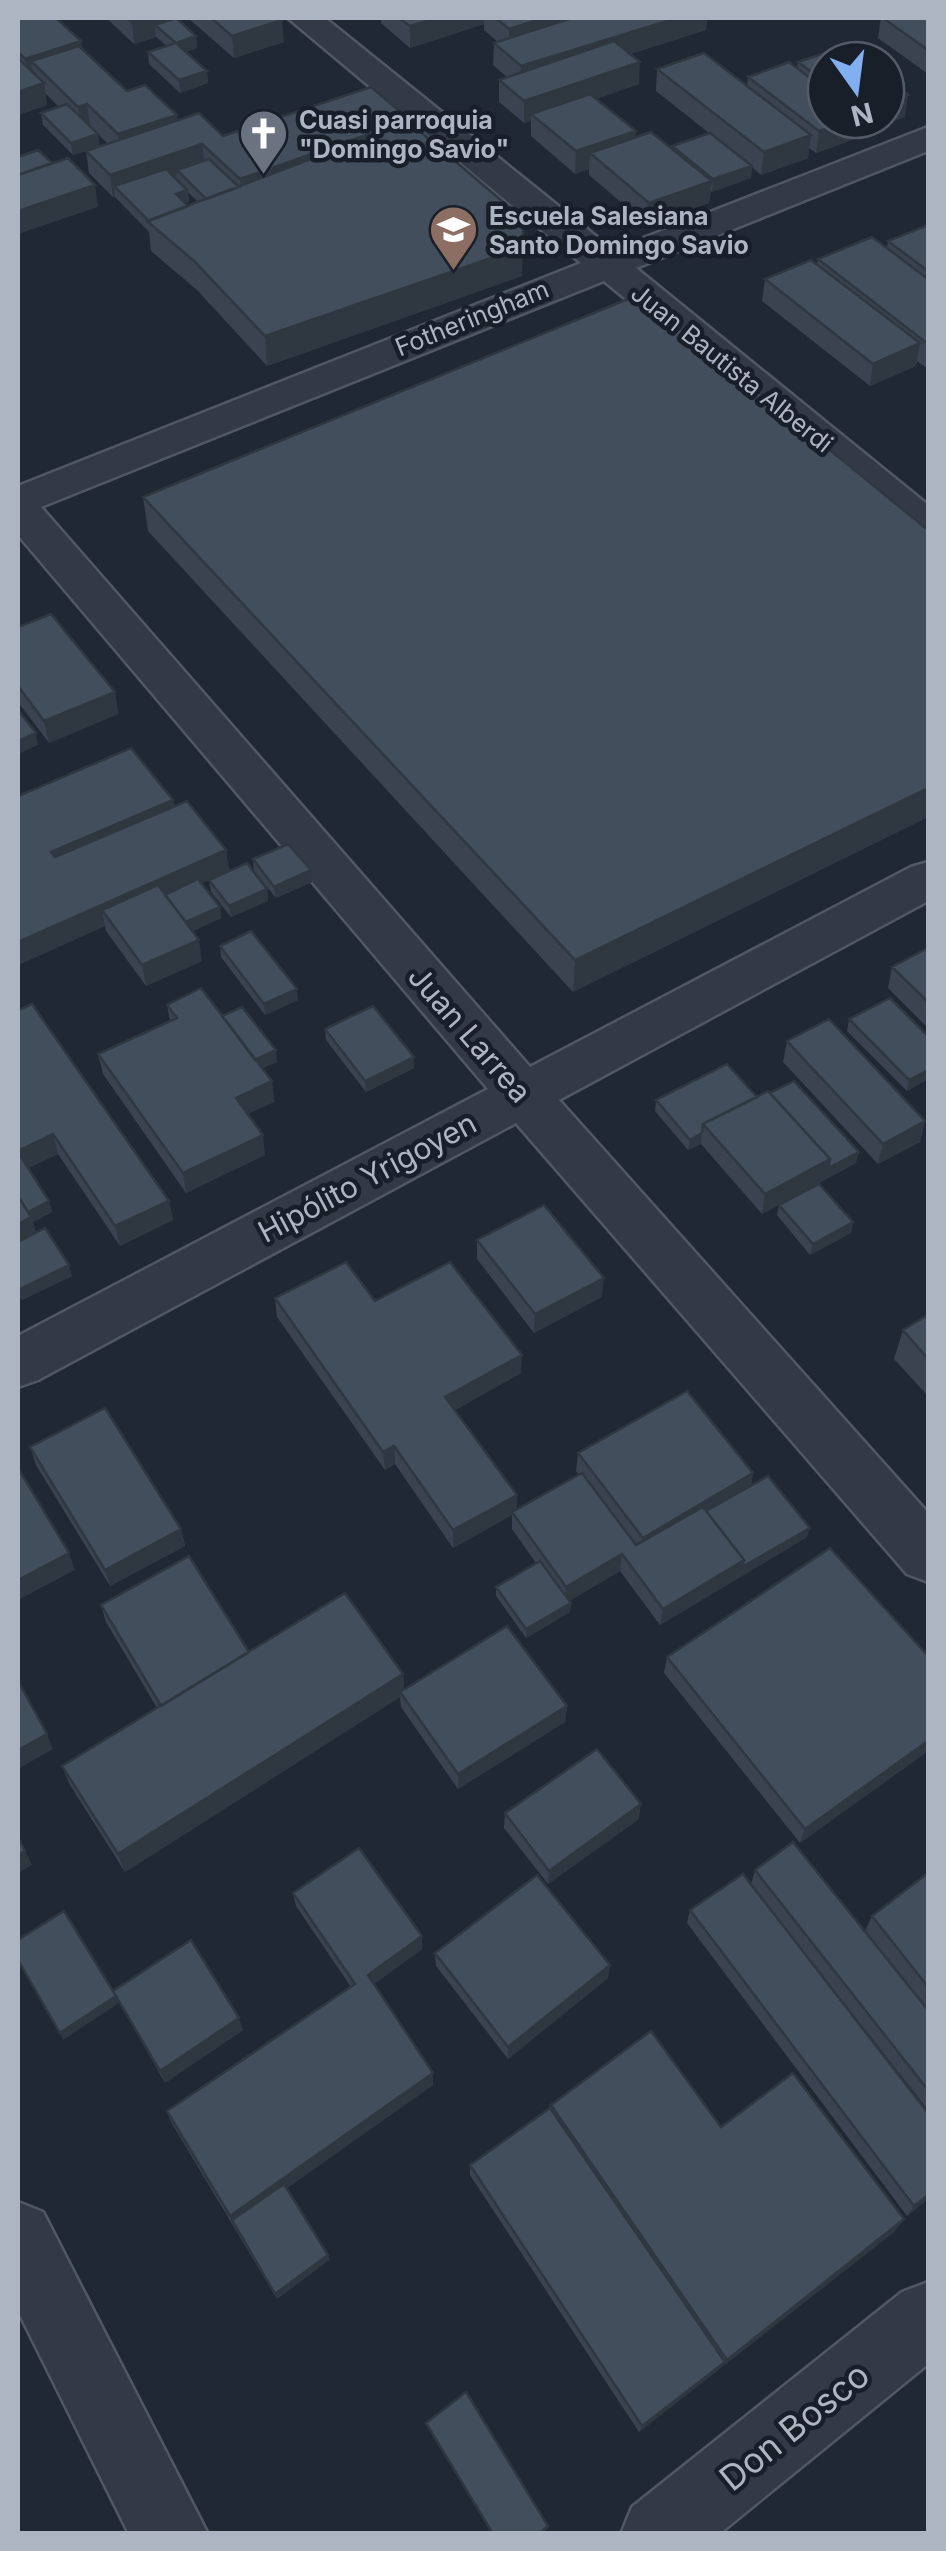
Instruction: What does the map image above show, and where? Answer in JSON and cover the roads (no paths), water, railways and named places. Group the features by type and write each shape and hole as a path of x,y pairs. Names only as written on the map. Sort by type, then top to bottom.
{"street":[{"name":"Juan Bautista Alberdi","path":"305,18 928,526"},
{"name":"Fotheringham","path":"18,504 604,265 928,138"},
{"name":"Juan Larrea","path":"18,504 523,1095 928,1556"},
{"name":"Hipólito Yrigoyen","path":"18,1362 928,880"},
{"path":"18,2237 170,2534"},
{"name":"Don Bosco","path":"659,2534 928,2318"}],"place":[{"name":"Cuasi parroquia \"Domingo Savio\"","path":"264,176"},
{"name":"Escuela Salesiana Santo Domingo Savio","path":"454,272"}]}
